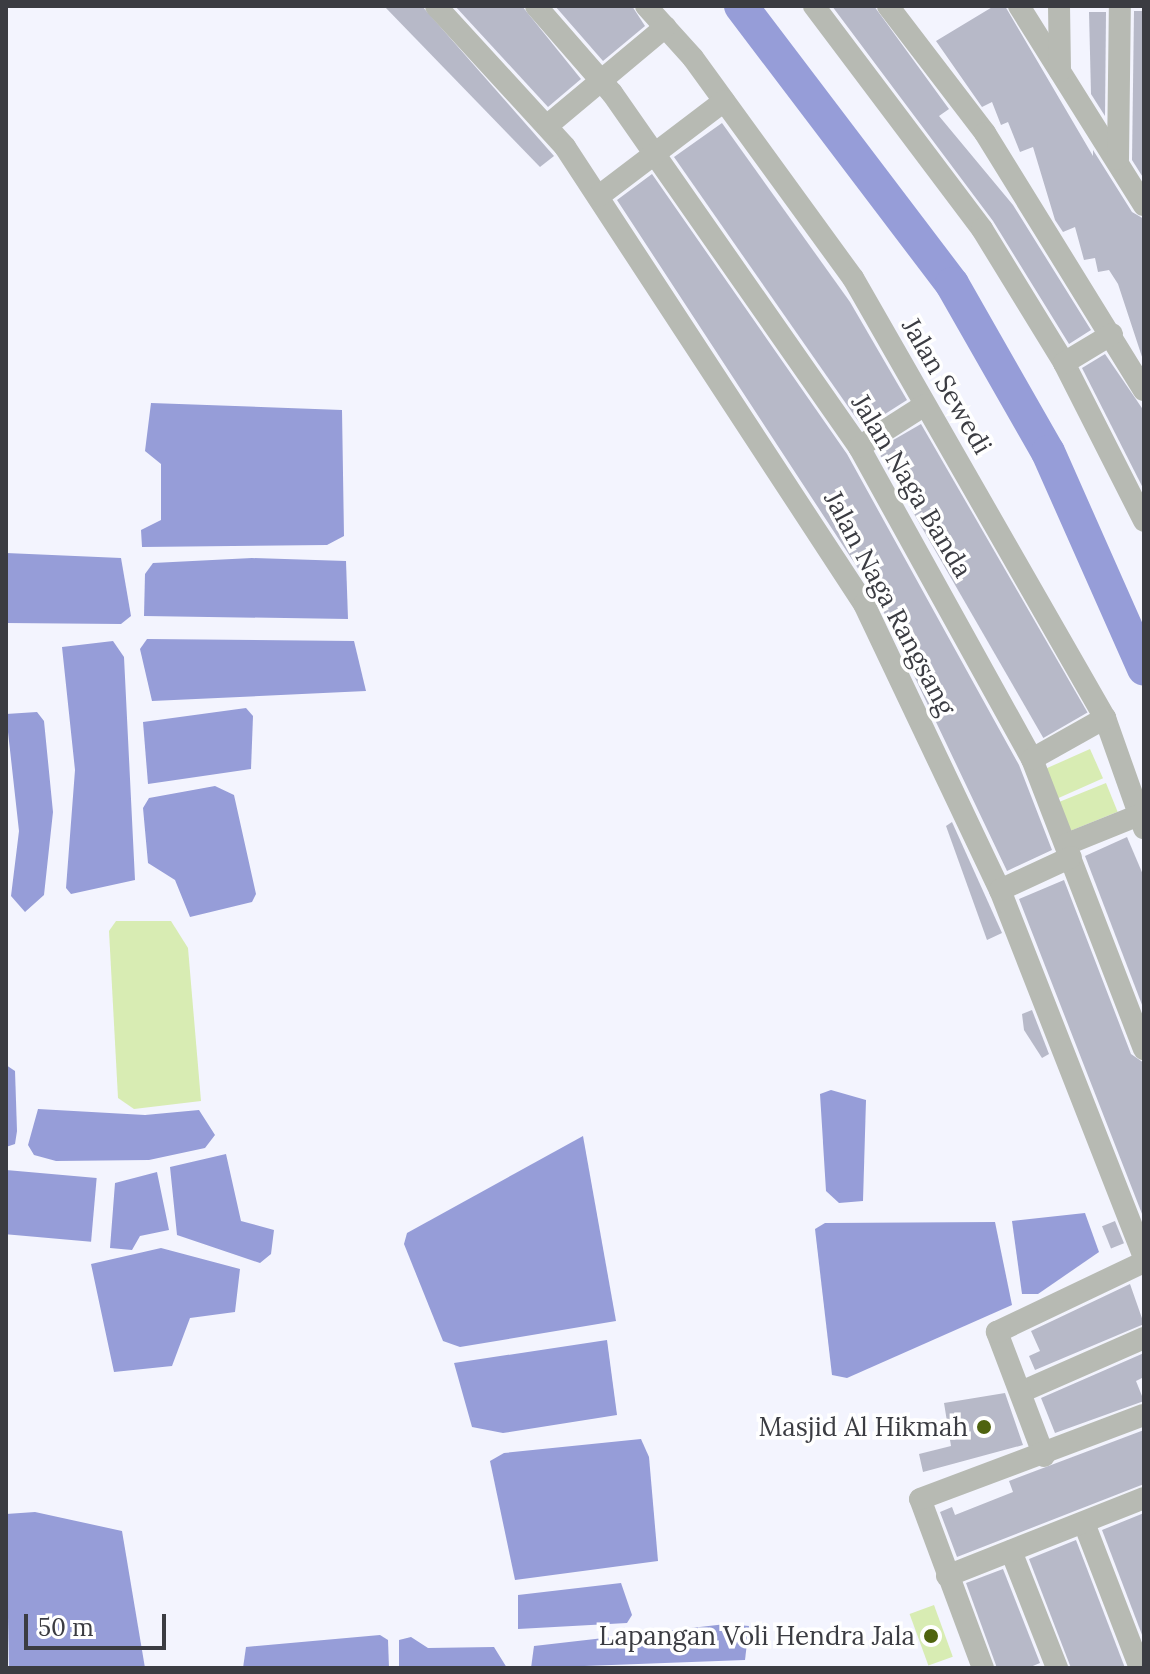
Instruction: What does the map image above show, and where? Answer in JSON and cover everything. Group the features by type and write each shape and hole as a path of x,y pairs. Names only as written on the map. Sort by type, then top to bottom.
{"street":[{"name":"Jalan Naga Rangsang","path":"436,6 548,125 599,196 864,604 1000,890 1144,1260"},
{"name":"Jalan Naga Banda","path":"536,6 602,79 859,447 1032,759 1144,1049"},
{"name":"Jalan Sewedi","path":"646,6 724,101 853,278 1105,718 1142,822"},
{"path":"814,6 982,229 1064,363 1144,521"},
{"path":"888,6 985,133 1144,390"},
{"path":"1019,6 1118,159 1144,205"},
{"path":"1059,6 1060,72"},
{"path":"1118,159 1120,6"},
{"path":"548,125 665,27"},
{"path":"599,196 724,101"},
{"path":"1064,363 1112,334"},
{"path":"859,447 925,405"},
{"path":"1032,759 1105,718"},
{"path":"1000,890 1069,851 1142,822"},
{"path":"1044,1456 997,1332 1144,1260"},
{"path":"1021,1392 1144,1338"},
{"path":"983,1668 918,1504 1144,1415"},
{"path":"947,1576 1144,1498"},
{"path":"1084,1523 1140,1668"},
{"path":"1011,1551 1057,1668"}],"green space":[{"path":"1090,749 1103,778 1055,800 1042,771"},
{"path":"1106,783 1118,812 1068,832 1056,803"},
{"path":"116,921 171,921 188,948 201,1101 134,1109 118,1098 109,931"},
{"name":"Lapangan Voli Hendra Jala","path":"934,1605 953,1657 928,1666 910,1614"}],"water":[{"path":"151,403 342,410 344,536 327,545 142,547 141,530 161,520 161,464 145,451"},
{"path":"6,553 121,558 131,616 121,624 6,623"},
{"path":"252,558 346,561 348,619 144,616 145,574 153,563"},
{"path":"147,639 354,641 366,691 152,701 140,649"},
{"path":"113,641 124,657 135,880 71,894 66,888 75,770 62,647"},
{"path":"246,708 253,716 251,769 148,784 143,722"},
{"path":"37,712 44,721 53,812 44,895 25,912 11,896 19,831 6,714"},
{"path":"215,786 234,795 256,894 252,902 190,917 175,880 148,863 143,808 149,798"},
{"path":"6,1065 15,1071 17,1131 15,1144 6,1147"},
{"path":"831,1090 866,1100 863,1201 839,1203 826,1191 820,1094"},
{"path":"38,1109 145,1115 199,1110 215,1135 205,1148 149,1160 56,1161 34,1155 28,1145"},
{"path":"583,1136 616,1321 460,1347 443,1341 404,1244 407,1233"},
{"path":"226,1154 241,1221 274,1230 271,1254 260,1263 177,1235 170,1167"},
{"path":"6,1170 97,1178 91,1242 6,1234"},
{"path":"157,1172 169,1230 140,1236 132,1250 110,1248 115,1183"},
{"path":"1085,1213 1099,1252 1038,1294 1022,1294 1012,1221"},
{"path":"995,1222 1012,1305 847,1378 832,1375 815,1229 825,1223"},
{"path":"161,1248 240,1269 235,1312 190,1318 172,1366 114,1372 91,1264"},
{"path":"607,1340 617,1415 503,1433 472,1427 454,1363"},
{"path":"641,1439 649,1457 658,1561 515,1580 490,1461 504,1453"},
{"path":"35,1512 122,1531 145,1668 9,1668 6,1514"},
{"path":"621,1583 632,1615 627,1623 518,1629 518,1595"},
{"path":"726,1624 749,1626 745,1660 531,1668 534,1646"},
{"path":"380,1635 388,1640 389,1668 243,1668 246,1647"},
{"path":"411,1637 428,1648 494,1647 507,1668 399,1668 399,1640"}],"building":[{"path":"384,6 422,6 554,156 540,167"},
{"path":"455,6 522,6 581,79 548,107"},
{"path":"555,6 632,6 645,26 603,61"},
{"path":"832,6 874,6 949,109 939,116 1013,205 1091,330 1069,344 993,221"},
{"path":"994,6 1005,6 1093,156 1093,150 1132,212 1144,219 1144,363 1118,284 1109,270 1098,272 1095,258 1084,260 1075,227 1063,232 1055,220 1033,147 1020,152 1008,122 1001,125 992,102 982,107 936,41"},
{"path":"1134,11 1144,11 1144,179 1132,160"},
{"path":"1089,12 1106,12 1105,116 1091,94"},
{"path":"722,123 850,302 907,400 863,428 674,157"},
{"path":"652,174 847,454 1019,765 1052,850 1007,871 876,596 617,200"},
{"path":"1105,354 1144,411 1144,490 1082,368"},
{"path":"921,424 1088,712 1043,738 877,450"},
{"path":"952,822 1002,933 987,940 946,826"},
{"path":"1127,837 1144,877 1144,1010 1085,856"},
{"path":"1064,880 1131,1054 1144,1063 1144,1219 1019,899"},
{"path":"1032,1010 1049,1054 1042,1058 1024,1030 1022,1014"},
{"path":"1115,1221 1124,1243 1111,1248 1102,1226"},
{"path":"1130,1284 1144,1324 1035,1370 1029,1356 1040,1351 1031,1331"},
{"path":"1144,1353 1144,1377 1136,1381 1144,1401 1055,1433 1041,1398"},
{"name":"Masjid Al Hikmah","path":"1005,1393 1023,1445 923,1472 919,1454 951,1446 944,1403"},
{"path":"1144,1430 1144,1484 957,1557 940,1512 952,1507 955,1515 1013,1492 1009,1481"},
{"path":"1144,1513 1144,1640 1102,1530"},
{"path":"1076,1540 1125,1668 1071,1668 1029,1559"},
{"path":"1003,1569 1040,1663 1028,1668 997,1668 966,1583"}],"waterway":[{"path":"741,6 952,284 1048,452 1144,669"}],"place":[{"name":"Masjid Al Hikmah","path":"984,1427"},
{"name":"Lapangan Voli Hendra Jala","path":"931,1636"}]}
